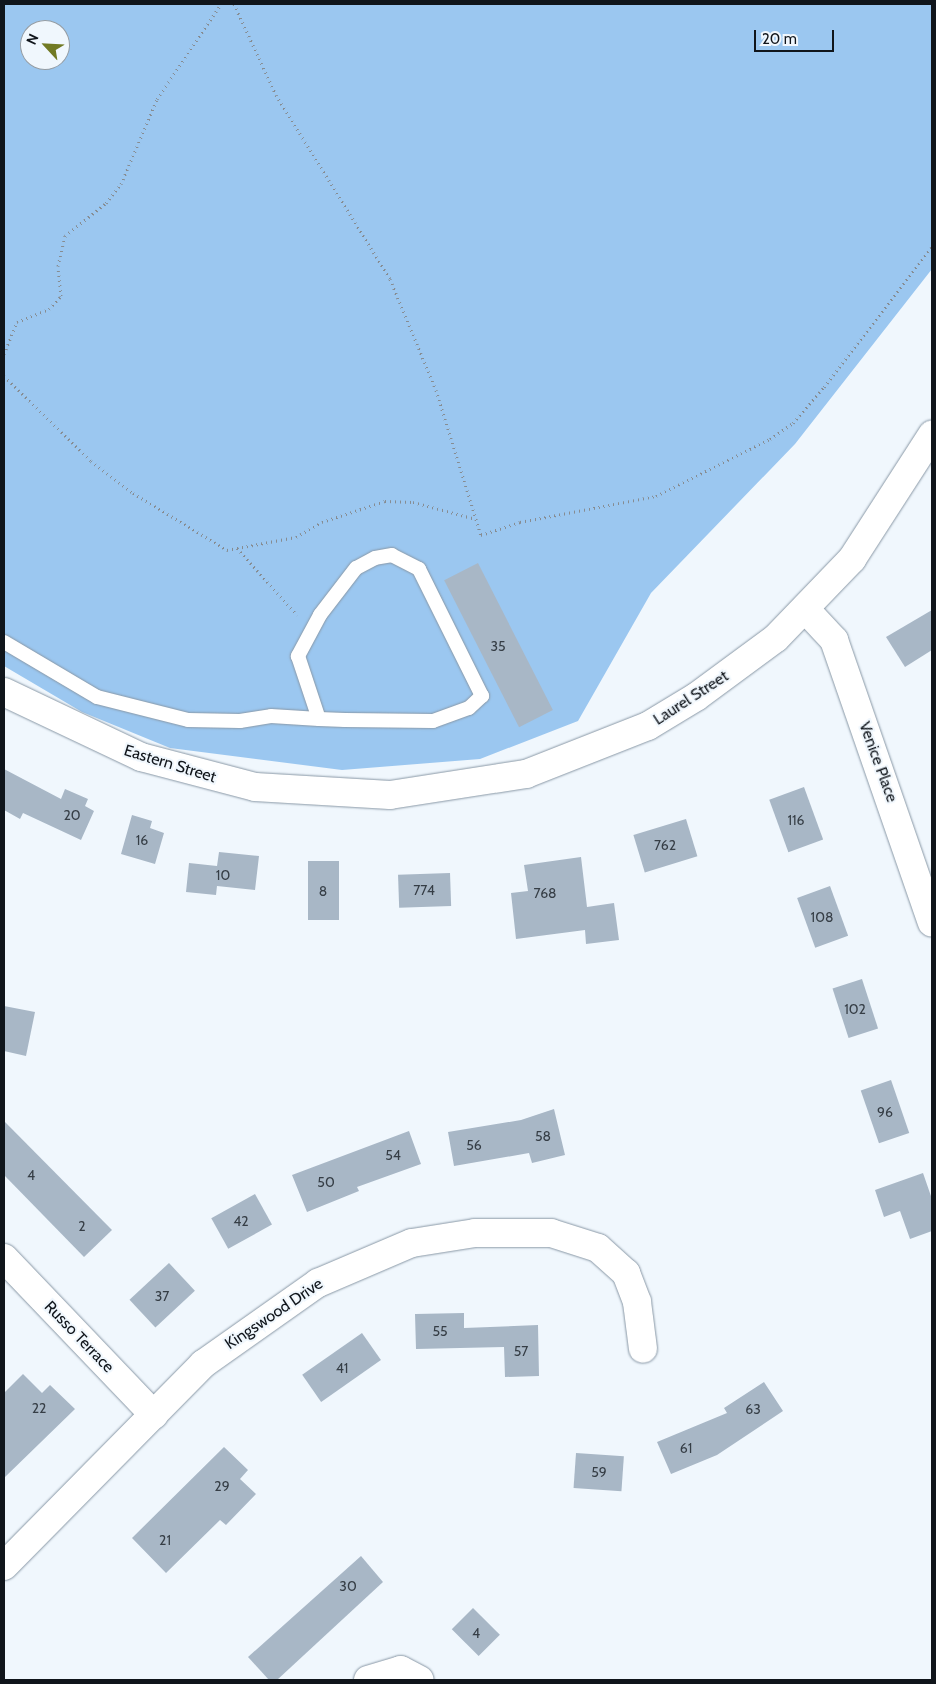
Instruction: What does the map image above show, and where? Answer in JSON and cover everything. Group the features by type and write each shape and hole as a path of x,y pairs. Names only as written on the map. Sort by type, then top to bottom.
{"street":[{"name":"Laurel Street","path":"349,795 430,793 478,785 582,756 648,726 696,698 807,610 852,559 932,435"},
{"name":"Venice Place","path":"807,610 834,640 932,923"},
{"name":"Eastern Street","path":"4,692 105,743 181,770 255,787 349,795"},
{"name":"Kingswood Drive","path":"4,1566 203,1364 318,1283 412,1243 475,1233 551,1233 598,1248 626,1272 637,1302 643,1349"},
{"name":"Russo Terrace","path":"4,1258 154,1415"},
{"path":"368,1680 401,1670 420,1680"}],"lane":[{"path":"4,642 63,679 140,710 188,720 319,719 433,721 468,708 482,696 418,569 392,555 356,568 312,629 298,656 319,719"}],"path":[{"path":"4,354 17,322 49,309 61,296 58,266 65,236 106,203 121,184 158,100 221,4"},
{"path":"234,4 276,95 390,280 436,390 481,535 520,522 656,496 770,440 793,423 824,387 932,247"},
{"path":"4,376 78,449 132,493 227,550 296,537 331,519 385,501 413,502 476,519"},
{"path":"237,548 268,587 312,629"}],"shaded area":[{"path":"4,4 932,4 932,269 795,444 651,593 578,721 480,759 342,770 170,748 82,712 4,666"}],"building":[{"path":"478,563 553,710 519,727 444,580"},
{"path":"932,610 932,650 905,667 886,637"},
{"path":"4,769 61,799 65,789 88,799 85,806 94,811 81,840 23,813 20,819 4,810"},
{"path":"804,787 823,840 788,852 769,800"},
{"path":"132,815 152,821 150,828 164,833 155,864 121,854"},
{"path":"686,819 697,856 645,872 633,835"},
{"path":"219,852 259,856 255,890 217,886 216,895 186,892 189,863 217,866"},
{"path":"581,857 587,907 614,903 619,940 586,944 585,930 516,939 511,893 528,891 524,865"},
{"path":"308,861 339,861 339,920 308,920"},
{"path":"450,873 451,906 399,908 398,875"},
{"path":"830,886 848,936 815,948 797,898"},
{"path":"862,979 878,1028 849,1038 833,989"},
{"path":"4,1006 35,1012 26,1056 4,1051"},
{"path":"891,1080 909,1133 879,1143 861,1090"},
{"path":"554,1109 565,1155 532,1163 529,1153 454,1166 448,1132 521,1120"},
{"path":"4,1121 112,1230 84,1257 4,1175"},
{"path":"409,1131 421,1164 357,1187 359,1191 307,1212 292,1175"},
{"path":"923,1173 932,1199 932,1231 910,1239 900,1211 884,1217 875,1190"},
{"path":"255,1194 272,1225 228,1249 211,1218"},
{"path":"169,1263 195,1291 155,1328 130,1300"},
{"path":"464,1313 464,1328 538,1325 539,1376 505,1377 504,1347 416,1349 415,1314"},
{"path":"362,1333 381,1360 321,1402 302,1375"},
{"path":"23,1374 42,1393 50,1385 75,1409 4,1478 4,1393"},
{"path":"764,1382 783,1411 717,1455 671,1474 657,1442 727,1413 724,1408"},
{"path":"224,1447 248,1470 240,1479 256,1494 226,1525 220,1520 166,1573 132,1538"},
{"path":"576,1453 624,1456 621,1491 574,1488"},
{"path":"361,1556 383,1582 277,1680 269,1680 248,1657"},
{"path":"473,1608 500,1635 479,1656 452,1629"}]}
